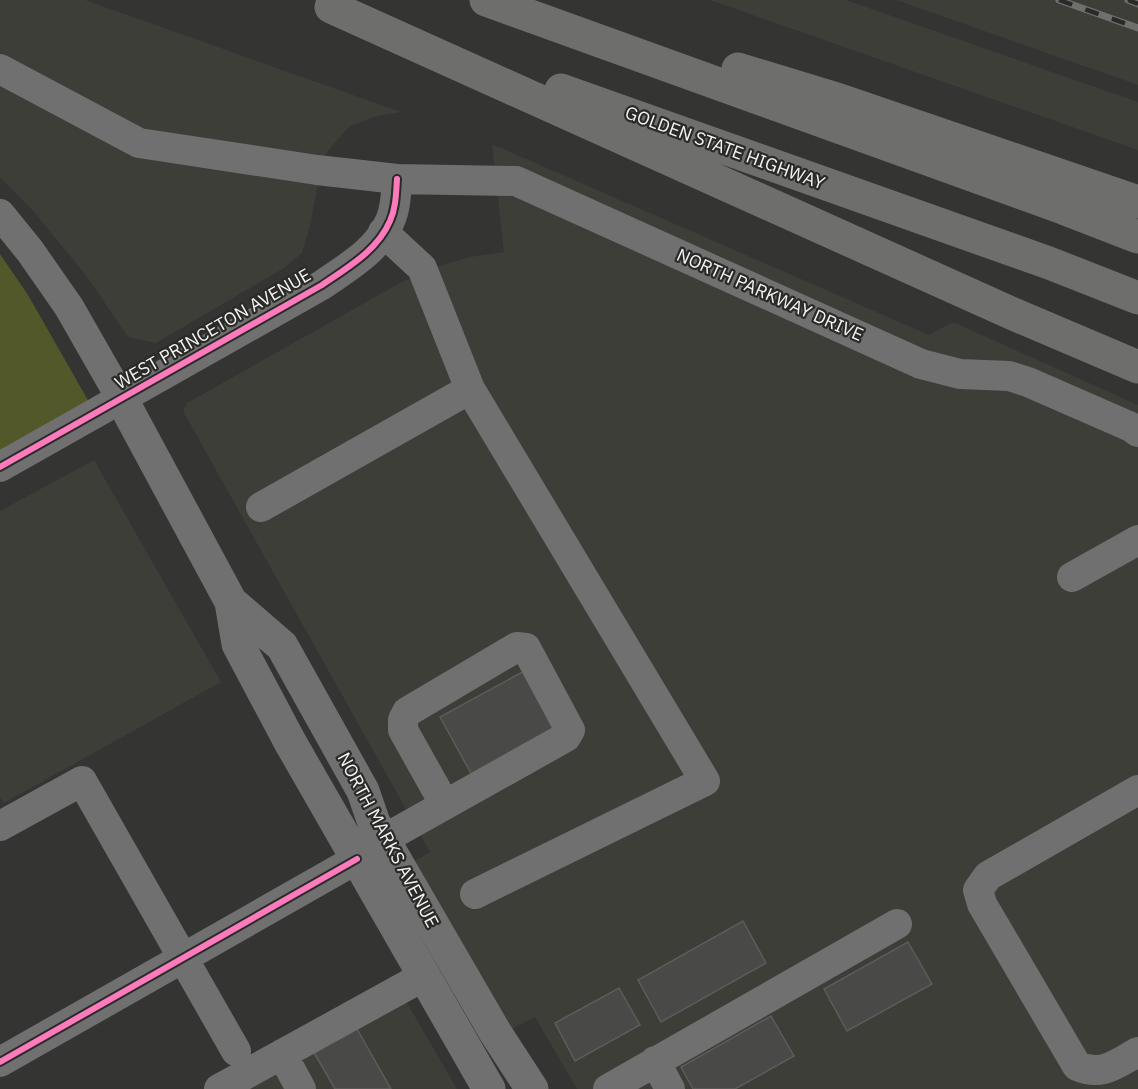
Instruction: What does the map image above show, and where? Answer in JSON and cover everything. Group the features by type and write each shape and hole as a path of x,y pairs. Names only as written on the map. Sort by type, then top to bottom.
{"highway":[{"path":"486,0 1138,237"},
{"path":"509,0 840,100 1138,186"},
{"path":"321,4 1138,368"},
{"name":"GOLDEN STATE HIGHWAY","path":"321,4 1037,259 1138,298"},
{"path":"840,100 1138,202"}],"main road":[{"name":"NORTH MARKS AVENUE","path":"121,398 231,603 238,644 290,742 489,1089"},
{"name":"NORTH MARKS AVENUE","path":"231,603 282,646 363,791 379,831 495,1032 532,1089"},
{"path":"290,742 312,747 379,831"}],"street":[{"name":"NORTH PARKWAY DRIVE","path":"0,69 139,143 317,170 397,179 516,182 921,364 960,374 1009,376 1028,382 1138,432"},
{"name":"WEST PRINCETON AVENUE","path":"0,467 322,285 359,260 383,232 390,220 395,203 397,179"},
{"name":"NORTH MARKS AVENUE","path":"0,214 69,308 121,398"},
{"path":"383,232 422,268 470,389 705,781 475,894"},
{"path":"261,507 470,389"},
{"path":"1072,577 1138,540"},
{"path":"379,831 445,806 566,737 570,730 526,648 517,647 407,712 402,730 445,806"},
{"path":"0,826 82,781 236,1051"},
{"path":"1138,790 988,876 978,890 982,903 1077,1066 1089,1071 1107,1069 1138,1052"},
{"path":"0,1062 357,859"},
{"path":"608,1089 897,924"},
{"path":"219,1089 424,976"},
{"path":"282,1054 301,1089"},
{"path":"655,1061 670,1089"}],"shaded area":[{"path":"0,0 85,0 401,112 377,116 350,126 331,147 323,158 309,230 302,253 284,268 156,343 128,337 88,278 35,213 0,177"},
{"path":"710,0 846,0 1138,102 1138,150"},
{"path":"896,0 1138,0 1138,85"},
{"path":"492,144 929,335 953,322 1138,405 1138,1089 577,1089 535,1017 508,1031 413,862 430,852 184,413 187,403 400,283 433,268 470,257 504,252"},
{"path":"94,460 221,682 4,803 0,797 0,511"},
{"path":"395,982 457,1089 205,1089"}],"green space":[{"path":"0,254 28,295 89,402 0,451"}],"building":[{"path":"526,670 558,729 473,777 440,717"},
{"path":"743,921 766,963 661,1022 638,980"},
{"path":"908,942 932,984 847,1031 824,989"},
{"path":"619,988 640,1025 575,1061 555,1023"},
{"path":"771,1016 794,1056 735,1089 693,1089 681,1067"},
{"path":"356,1027 391,1089 335,1089 313,1051"}],"railway":[{"path":"1059,0 1138,28"},
{"path":"1128,0 1138,4"}],"cycle path":[{"path":"0,467 322,285 352,265 378,241 390,221 397,179"},
{"path":"0,1062 357,859"}]}
